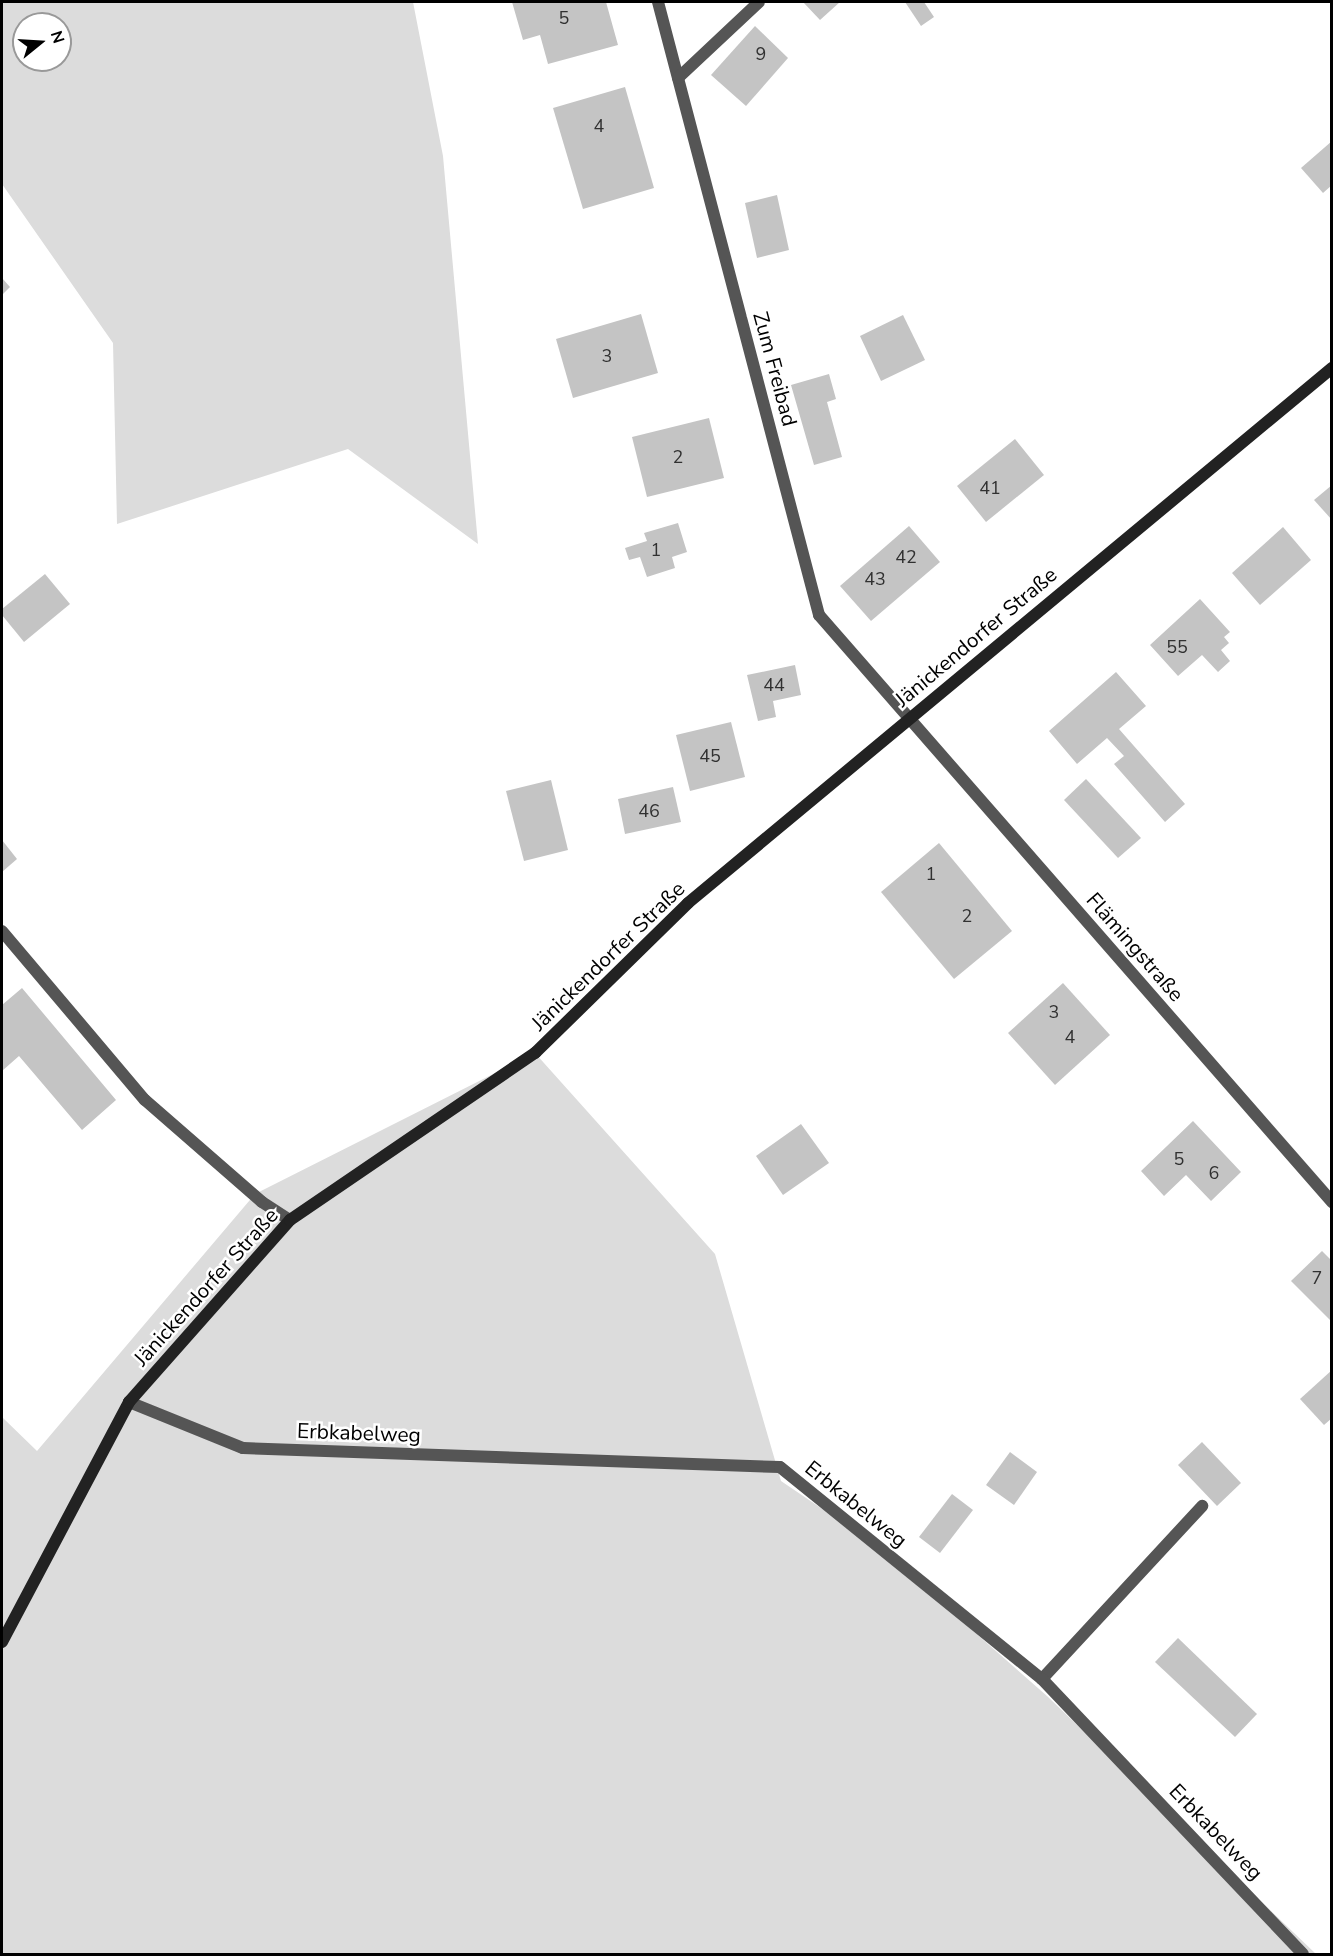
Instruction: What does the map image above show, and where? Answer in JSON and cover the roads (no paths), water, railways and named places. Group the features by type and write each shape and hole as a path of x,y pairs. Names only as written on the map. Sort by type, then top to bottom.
{"main road":[{"name":"Jänickendorfer Straße","path":"2,1642 129,1402 290,1220 535,1053 688,903 1332,368"}],"street":[{"name":"Zum Freibad","path":"658,2 819,615 909,718"},
{"path":"678,78 759,2"},
{"name":"Flämingstraße","path":"909,718 1332,1202"},
{"path":"2,931 145,1100 262,1202 290,1220"},
{"name":"Erbkabelweg","path":"129,1402 243,1448 780,1467 1042,1679 1303,1954"},
{"path":"1042,1679 1202,1506"}]}
